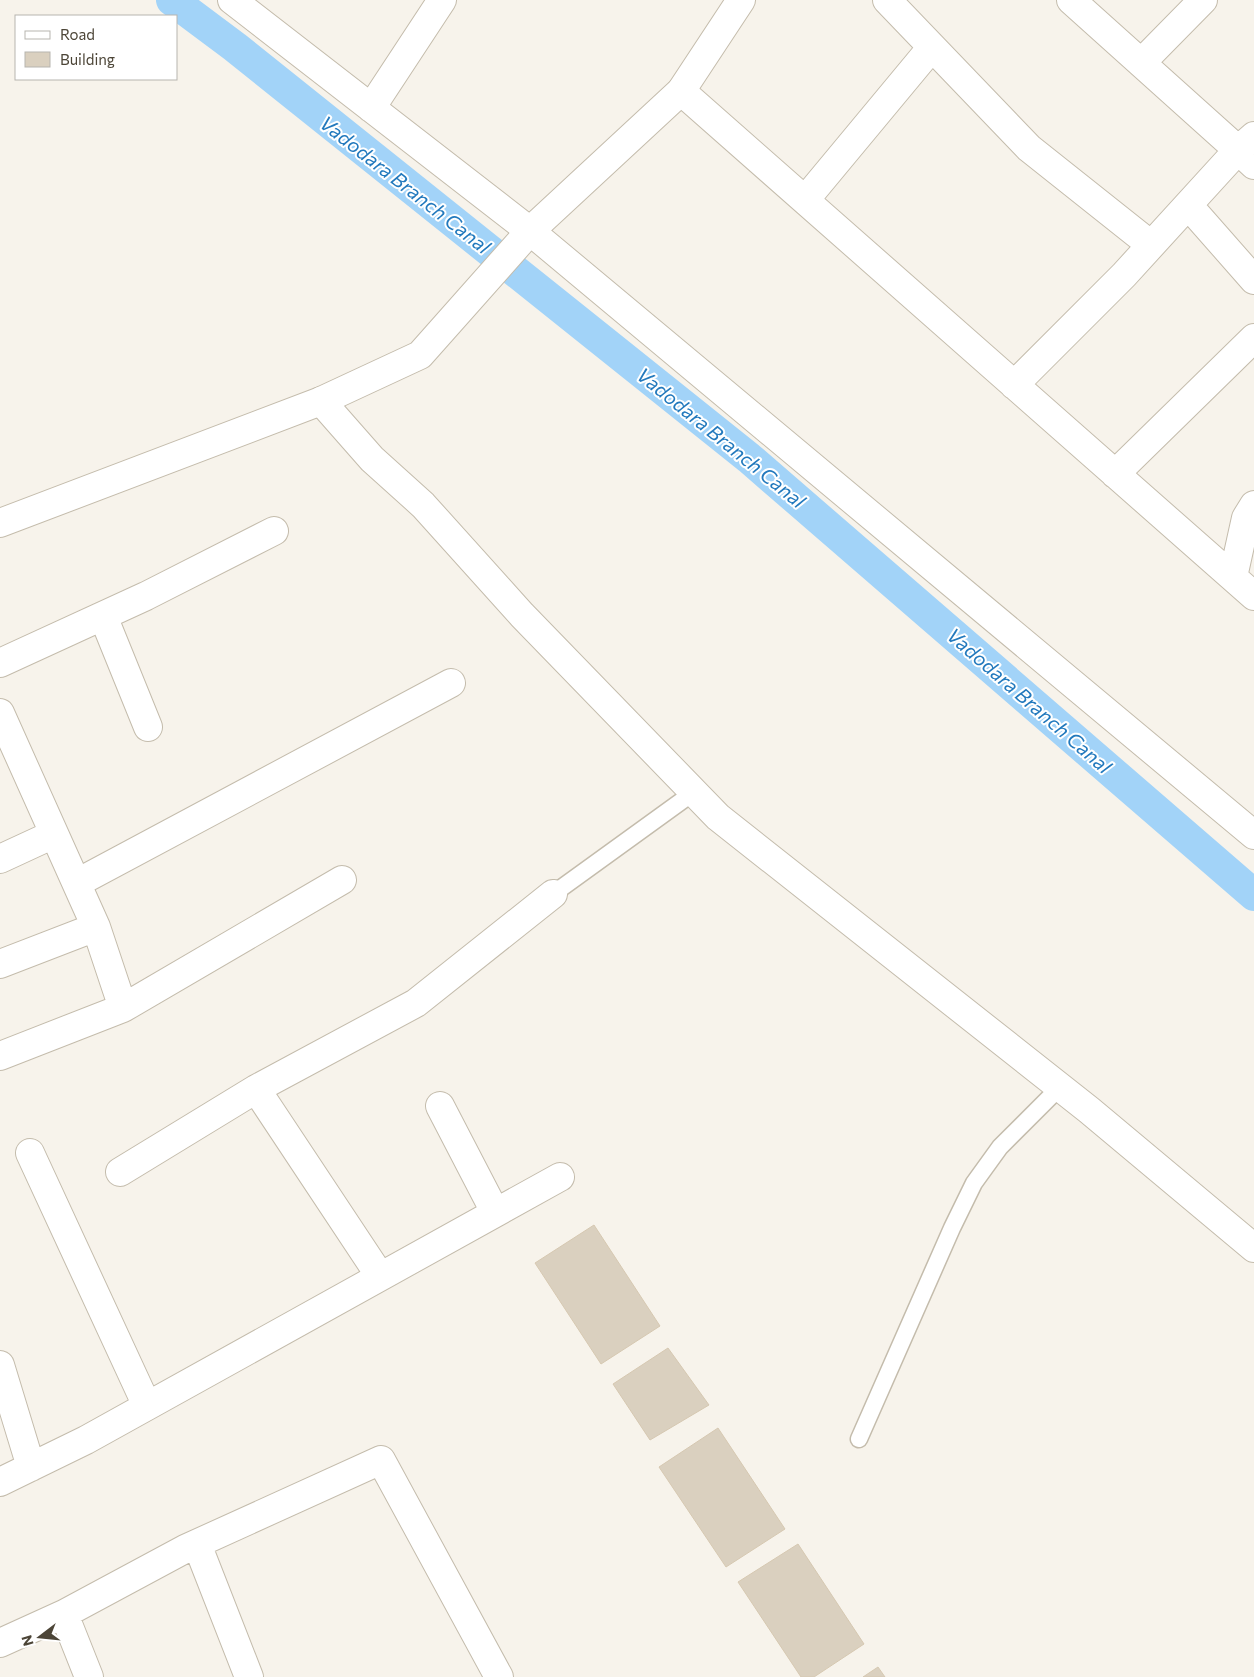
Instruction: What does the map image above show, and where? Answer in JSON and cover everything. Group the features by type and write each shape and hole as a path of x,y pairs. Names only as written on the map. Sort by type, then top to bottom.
{"street":[{"path":"232,0 371,108 524,237 1254,835"},
{"path":"371,108 442,0"},
{"path":"0,523 321,401 420,355 524,237 681,91 741,0"},
{"path":"888,0 1029,148 1151,245"},
{"path":"1014,385 1124,275 1188,205 1249,151 1141,63 1071,0"},
{"path":"1141,63 1203,0"},
{"path":"805,200 932,47"},
{"path":"681,91 1254,596"},
{"path":"1188,205 1254,280"},
{"path":"1115,474 1254,338"},
{"path":"321,401 372,459 423,505 522,615 718,816 1060,1087 1254,1248"},
{"path":"1233,577 1246,518 1254,505"},
{"path":"0,663 146,596 274,531"},
{"path":"103,616 148,727"},
{"path":"76,883 452,683"},
{"path":"0,714 96,927 123,1008"},
{"path":"0,859 54,834"},
{"path":"0,1056 123,1008 342,880"},
{"path":"120,1172 256,1089 416,1004 553,894"},
{"path":"0,964 96,927"},
{"path":"256,1089 380,1276"},
{"path":"440,1106 495,1212"},
{"path":"30,1153 147,1406"},
{"path":"0,1482 86,1440 560,1177"},
{"path":"0,1365 31,1467"},
{"path":"0,1643 64,1614 196,1544 381,1460 499,1677"},
{"path":"196,1544 249,1677"},
{"path":"64,1614 89,1677"}],"lane":[{"path":"553,894 694,792"},
{"path":"859,1439 952,1228 974,1183 1000,1147 1060,1087"}],"building":[{"path":"594,1225 660,1326 601,1364 535,1263"},
{"path":"668,1348 709,1405 650,1440 613,1384"},
{"path":"718,1428 785,1529 726,1567 659,1467"},
{"path":"798,1544 864,1644 814,1677 801,1677 738,1582"},
{"path":"878,1667 885,1677 863,1677"}],"waterway":[{"name":"Vadodara Branch Canal","path":"172,0 235,47 749,458 1254,895"}]}
